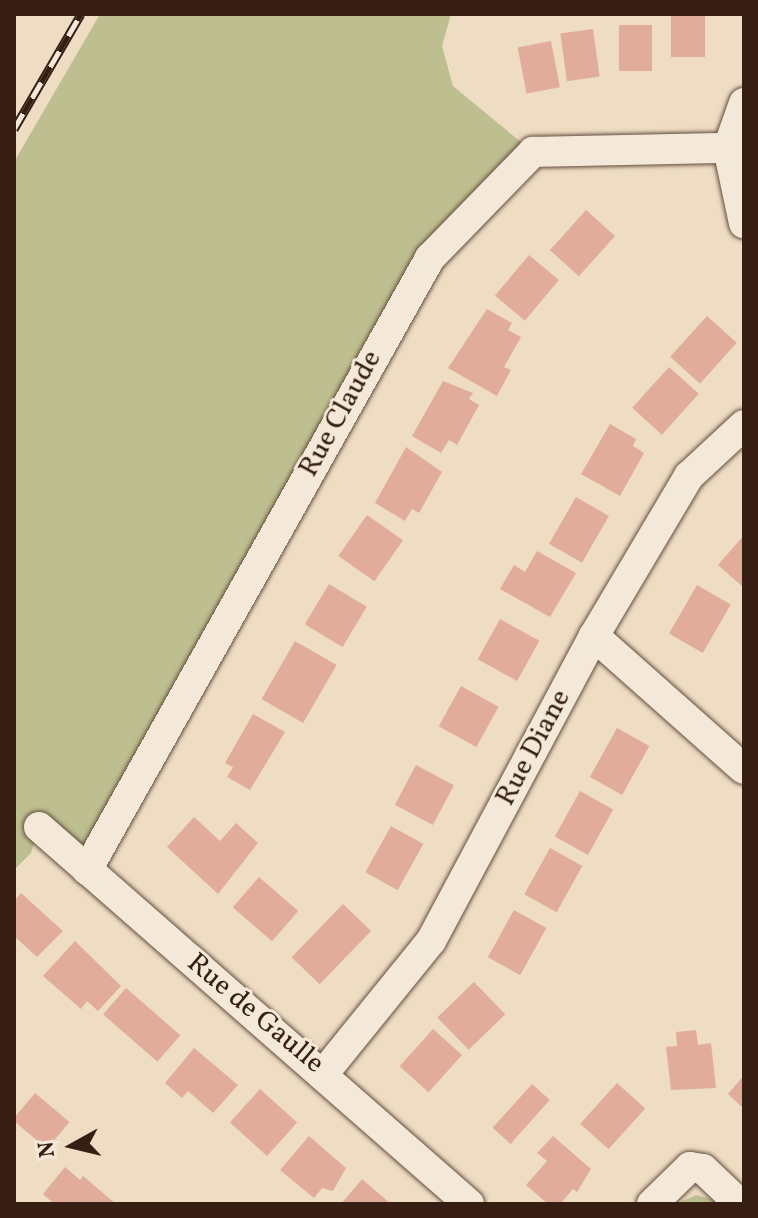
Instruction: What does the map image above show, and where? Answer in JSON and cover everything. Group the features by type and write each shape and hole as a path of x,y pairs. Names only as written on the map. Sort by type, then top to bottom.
{"street":[{"path":"744,103 728,148 744,223"},
{"name":"Rue Claude","path":"87,870 430,258 533,152 728,148"},
{"name":"Rue Diane","path":"324,1073 431,941 594,636 689,476 744,425"},
{"path":"594,636 744,769"},
{"name":"Rue de Gaulle","path":"39,827 324,1073 469,1204"},
{"path":"652,1204 690,1167 703,1169 740,1204"}],"green space":[{"path":"100,14 451,14 442,46 453,86 533,152 430,258 87,870 39,828 31,853 14,870 14,162"},
{"path":"696,1195 715,1200 719,1204 676,1204"}],"building":[{"path":"671,14 705,14 705,57 671,57"},
{"path":"619,25 652,25 652,71 619,71"},
{"path":"593,29 600,77 567,81 560,34"},
{"path":"551,41 560,87 527,94 518,47"},
{"path":"586,210 615,236 579,276 550,250"},
{"path":"529,255 559,280 525,321 495,296"},
{"path":"487,309 512,323 508,330 521,337 504,367 511,370 497,396 448,368"},
{"path":"707,316 737,343 700,384 670,357"},
{"path":"669,367 699,394 662,435 632,408"},
{"path":"443,381 473,393 469,399 479,405 457,445 449,440 441,453 412,436"},
{"path":"610,424 636,439 633,446 644,453 620,496 581,474"},
{"path":"406,447 442,472 419,513 412,509 405,521 375,503"},
{"path":"576,497 609,516 582,563 549,544"},
{"path":"367,515 403,540 374,581 338,556"},
{"path":"744,535 744,588 718,565"},
{"path":"537,551 576,573 550,617 500,589 514,565 525,572"},
{"path":"329,584 367,607 343,647 305,624"},
{"path":"697,585 731,604 703,653 669,633"},
{"path":"500,619 539,641 517,681 478,659"},
{"path":"295,641 337,665 303,723 262,699"},
{"path":"461,686 499,707 476,747 439,726"},
{"path":"253,714 285,732 250,790 227,777 233,767 225,763"},
{"path":"617,728 649,746 622,795 590,777"},
{"path":"416,765 454,785 433,825 395,805"},
{"path":"580,791 613,809 588,855 555,836"},
{"path":"194,817 220,841 236,823 258,843 218,894 167,847"},
{"path":"391,826 423,844 398,890 365,872"},
{"path":"550,848 582,866 557,912 524,894"},
{"path":"259,877 298,911 272,941 233,907"},
{"path":"21,893 63,931 37,957 14,936 14,901"},
{"path":"343,904 371,931 320,984 292,957"},
{"path":"514,910 546,928 520,975 488,957"},
{"path":"75,941 121,986 98,1011 87,1001 81,1009 43,976"},
{"path":"474,982 505,1014 469,1050 437,1017"},
{"path":"126,988 180,1035 157,1062 103,1014"},
{"path":"433,1029 462,1055 429,1092 400,1066"},
{"path":"696,1030 698,1045 711,1043 716,1088 671,1090 666,1047 677,1046 676,1032"},
{"path":"194,1048 238,1085 213,1113 188,1091 182,1098 165,1083"},
{"path":"744,1075 744,1109 728,1094"},
{"path":"617,1083 645,1108 608,1149 580,1124"},
{"path":"532,1084 550,1100 510,1144 493,1128"},
{"path":"260,1089 297,1122 267,1156 230,1122"},
{"path":"35,1093 69,1122 47,1149 14,1121"},
{"path":"309,1136 346,1168 333,1191 322,1188 314,1198 280,1170"},
{"path":"553,1136 591,1169 577,1192 573,1189 560,1204 548,1204 526,1185 547,1161 537,1153"},
{"path":"65,1167 80,1180 83,1176 116,1204 54,1204 43,1194"},
{"path":"362,1179 391,1204 341,1204"}],"railway":[{"path":"14,129 81,14"}]}
